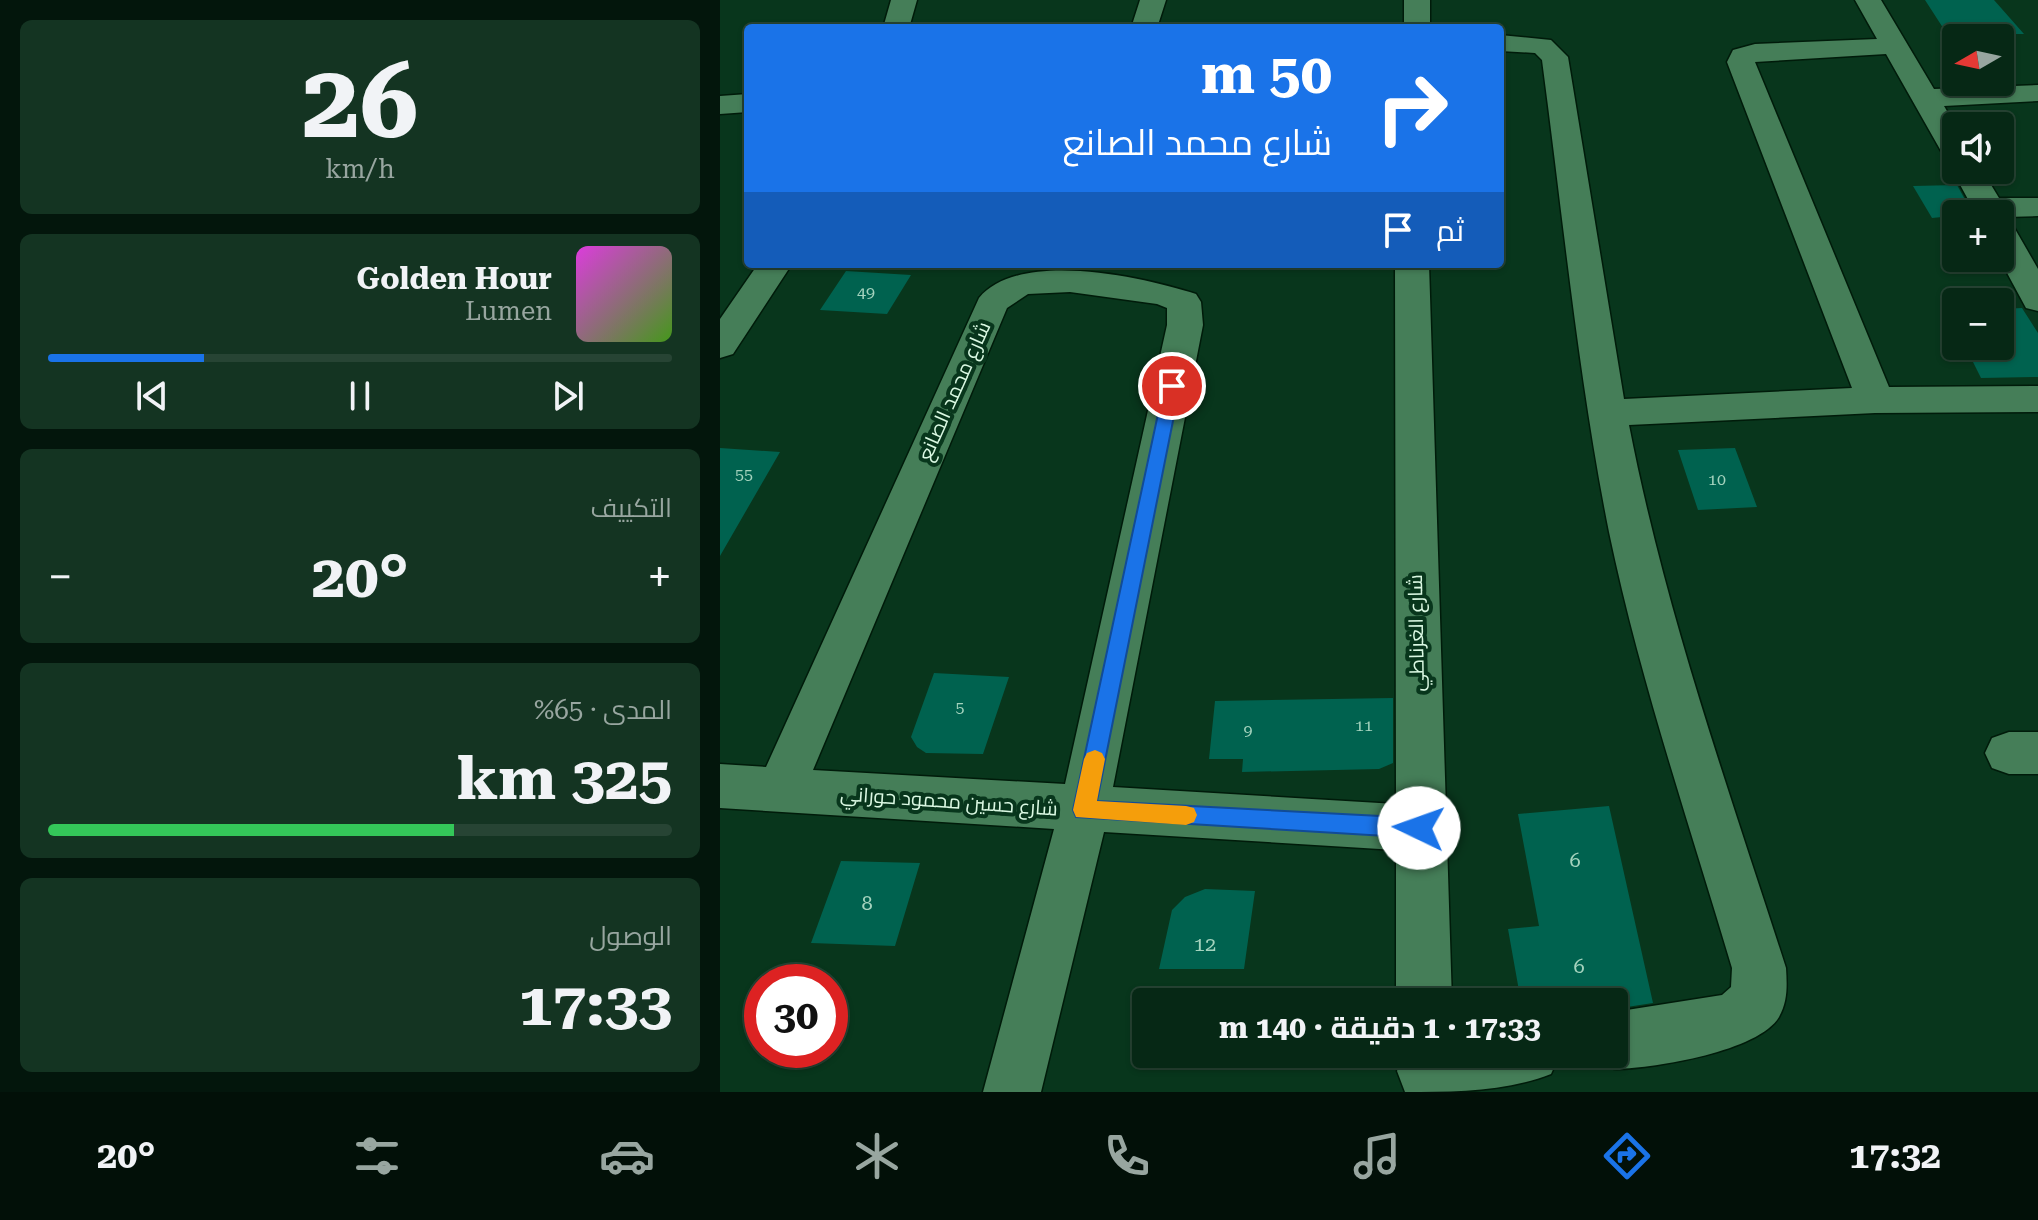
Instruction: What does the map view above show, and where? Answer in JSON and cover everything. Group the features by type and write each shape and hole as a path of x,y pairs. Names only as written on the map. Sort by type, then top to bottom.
{"street":[{"path":"897,24 904,0"},
{"path":"1145,24 1153,0"},
{"path":"1417,0 1417,24"},
{"path":"1868,0 1942,127"},
{"path":"1504,43 1542,46 1555,57 1609,413 1631,534 1676,712 1759,968 1759,998 1730,1022 1628,1039"},
{"path":"1875,400 1741,62 1743,56 1755,52 1893,46"},
{"path":"1925,98 2038,93"},
{"path":"720,105 744,103"},
{"path":"2014,212 2038,207"},
{"path":"2014,255 2038,300"},
{"path":"720,346 737,292 770,268"},
{"name":"شارع الغرناطي","path":"1412,268 1424,988"},
{"name":"شارع محمد الصانع","path":"780,790 991,306 1005,290 1049,282 1163,293 1184,302 1187,314 1084,810 1012,1092"},
{"path":"1609,413 1875,400 2038,399"},
{"name":"شارع حسين محمود حوراني","path":"720,786 1419,828"},
{"path":"1426,1072 1449,1068"}],"building":[{"path":"1925,0 1994,0 2024,34 2014,34 2014,24 1942,26"},
{"path":"1957,185 1965,200 1942,200 1942,217 1932,218 1913,186"},
{"path":"846,271 911,275 887,314 820,310"},
{"path":"2014,308 2022,308 2038,333 2038,377 1981,378 1972,360 2014,360"},
{"path":"720,448 780,452 720,556"},
{"path":"1735,448 1757,507 1698,510 1678,450"},
{"path":"934,673 1009,677 983,754 926,753 917,747 911,737"},
{"path":"1393,698 1393,763 1379,769 1242,772 1243,759 1209,759 1215,701"},
{"path":"1609,806 1653,1003 1628,1007 1628,988 1519,988 1508,929 1539,926 1518,814"},
{"path":"841,861 920,863 895,946 811,943"},
{"path":"1205,889 1255,891 1244,969 1159,969 1172,910 1185,897"}],"slow traffic":[{"path":"1095,759 1084,810 1186,815"}],"route":[{"path":"1172,386 1084,810 1419,828"}]}
